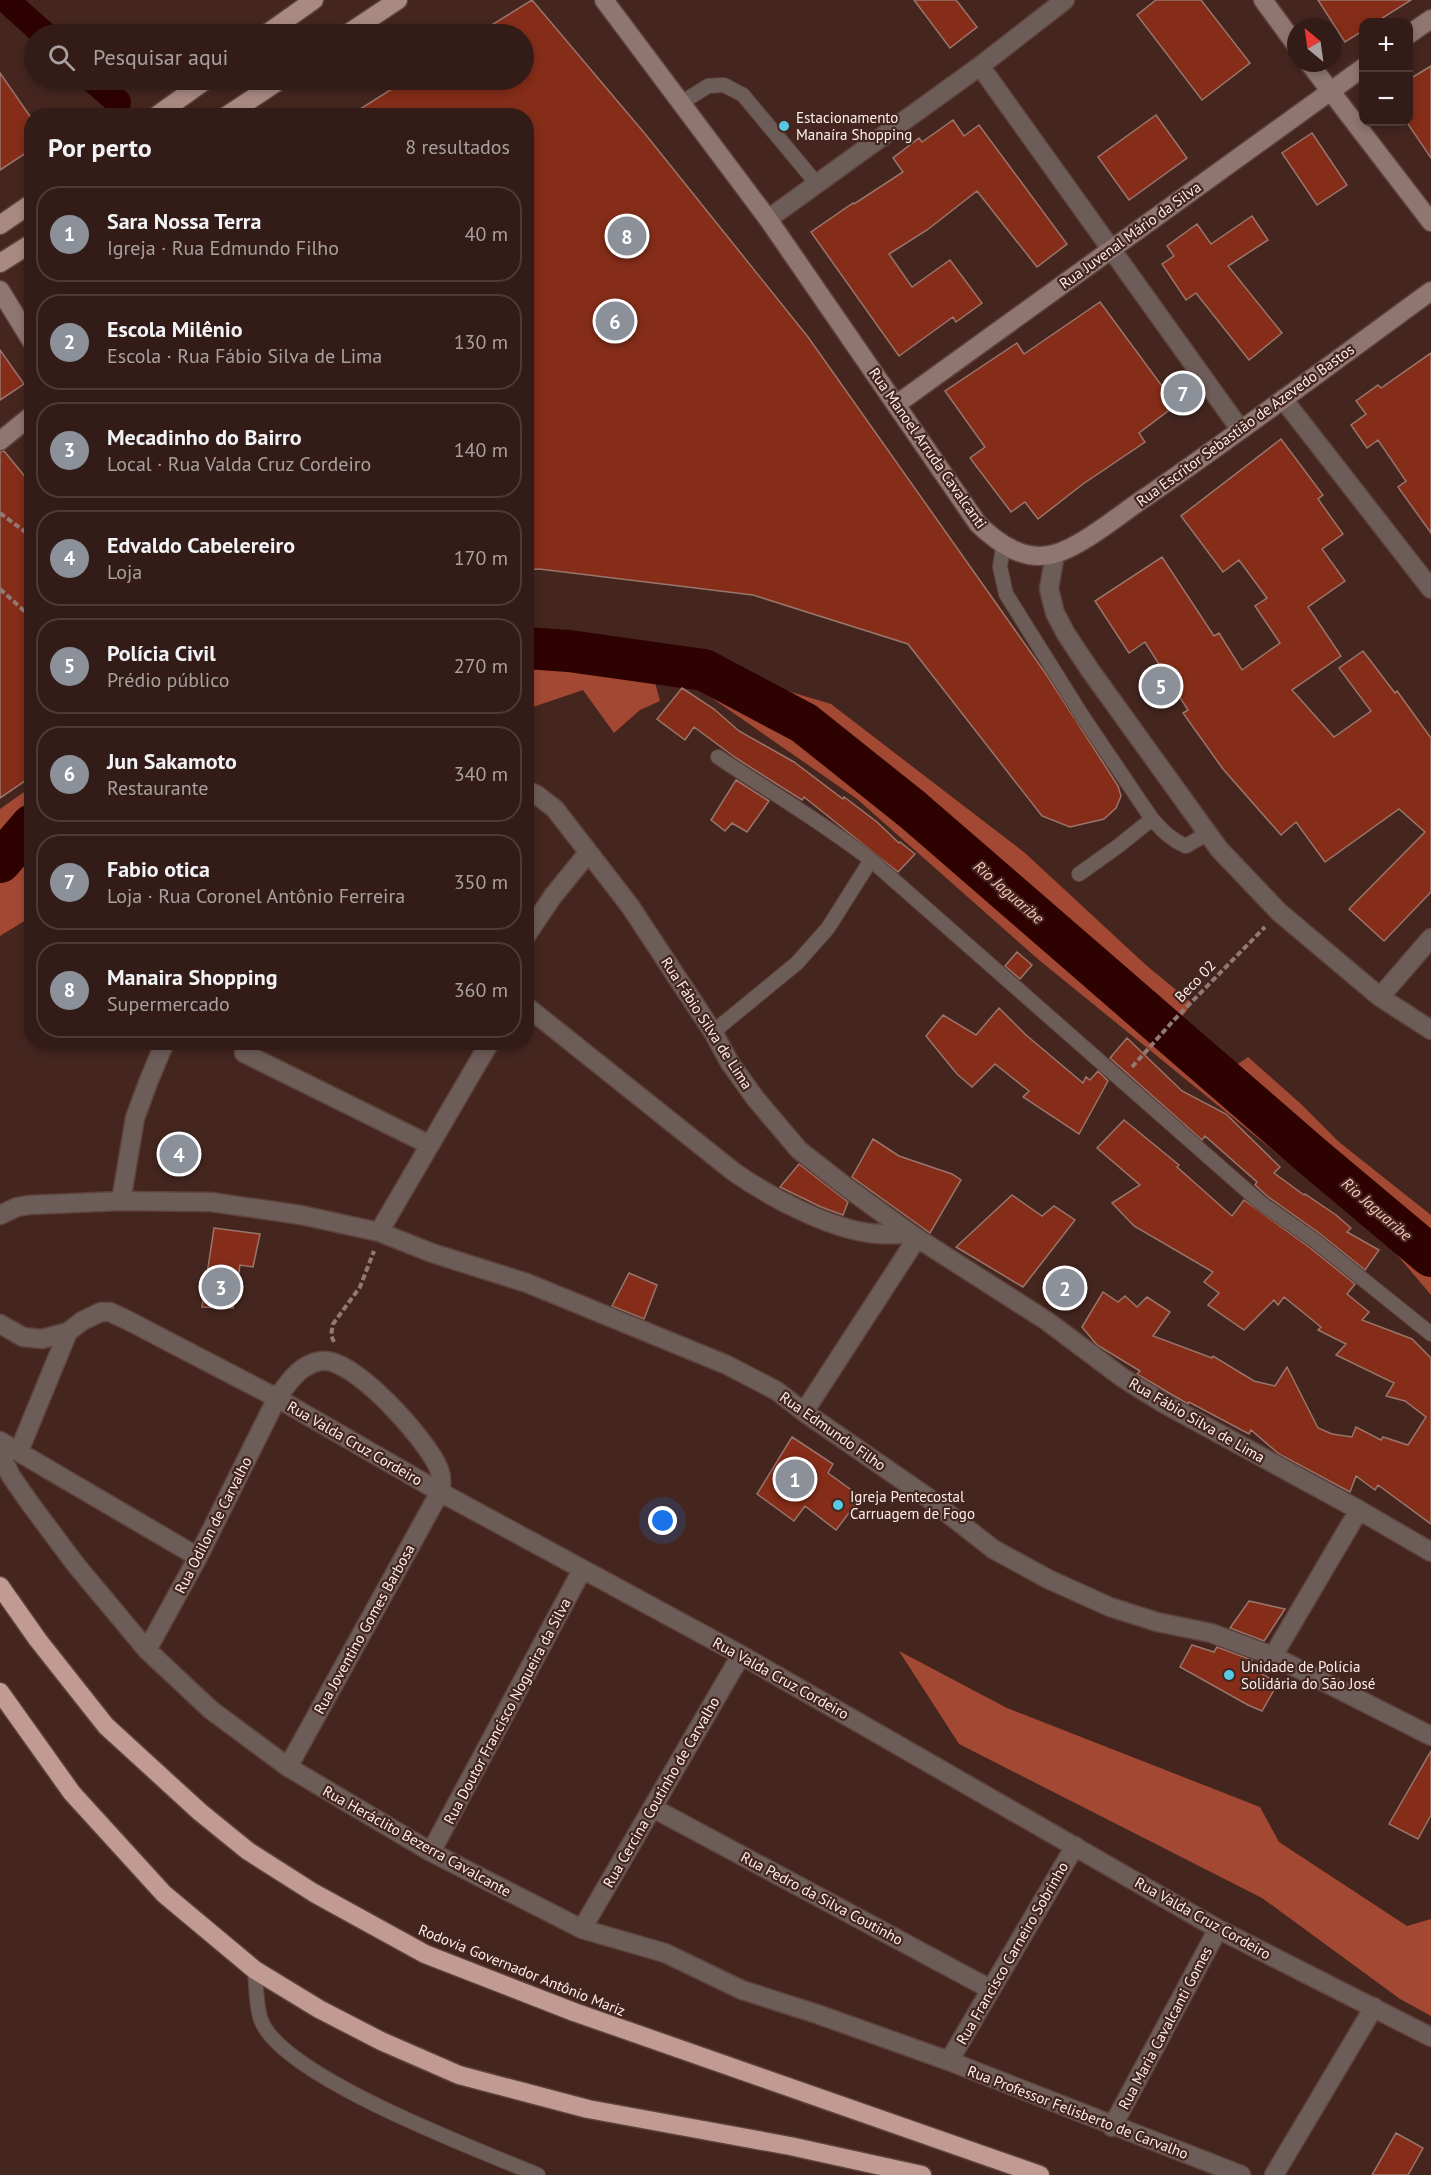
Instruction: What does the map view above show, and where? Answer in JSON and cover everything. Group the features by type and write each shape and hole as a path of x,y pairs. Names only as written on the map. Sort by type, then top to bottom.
{"highway":[{"name":"Rodovia Governador Antônio Mariz","path":"0,1586 38,1640 106,1726 200,1812 248,1851 314,1893 425,1954 563,2008 1040,2175"},
{"path":"0,1692 72,1793 164,1894 255,1970 319,2009 381,2040 459,2074 588,2109 790,2146 922,2175"}],"main road":[{"path":"280,24 314,0"},
{"path":"362,24 398,0"},
{"name":"Rua Manoel Arruda Cavalcanti","path":"603,0 768,219 978,524 1012,551 1032,556 1055,554"},
{"path":"1263,0 1287,33"},
{"path":"1413,32 1431,19"},
{"name":"Rua Juvenal Mário da Silva","path":"897,404 1359,70"},
{"path":"1315,72 1431,222"},
{"path":"167,108 192,90"},
{"path":"238,108 265,90"},
{"path":"0,225 24,208"},
{"path":"0,263 24,248"},
{"path":"0,290 24,329"},
{"name":"Rua Escritor Sebastião de Azevedo Bastos","path":"1055,554 1091,534 1164,485 1431,291"},
{"path":"0,441 24,422"}],"street":[{"path":"768,219 980,66 1065,0"},
{"path":"980,66 1240,429"},
{"path":"1283,399 1431,589"},
{"path":"1055,554 1048,589 1055,613 1090,670 1219,849 1279,912 1380,997 1431,1030"},
{"name":"Rua Fábio Silva de Lima","path":"534,794 555,809 630,906 713,1032 736,1072 799,1150 914,1236 1047,1321 1123,1378 1163,1403 1359,1509 1431,1552"},
{"path":"534,924 553,896 588,853"},
{"path":"1380,997 1431,938"},
{"path":"534,1012 734,1172 755,1186 788,1205 855,1230 871,1234 914,1236 804,1412"},
{"path":"121,1201 135,1118 161,1050"},
{"path":"378,1232 485,1050"},
{"path":"244,1053 430,1145"},
{"name":"Rua Edmundo Filho","path":"0,1215 16,1207 29,1205 121,1201 211,1202 302,1215 378,1232 432,1253 527,1283 727,1365 777,1391 927,1497 993,1549 1048,1579 1120,1610 1157,1622 1211,1633 1274,1656 1431,1736"},
{"name":"Rua Valda Cruz Cordeiro","path":"68,1332 82,1321 100,1312 110,1312 129,1321 277,1398 440,1492 741,1655 1218,1929 1431,2037"},
{"path":"0,1324 30,1339 42,1339 68,1332"},
{"path":"19,1451 39,1397 68,1332"},
{"name":"Rua Odilon de Carvalho","path":"147,1650 198,1557 277,1398 293,1376 308,1364 323,1360 343,1365"},
{"path":"343,1365 390,1405 422,1441 440,1471 442,1482 440,1492"},
{"path":"0,1441 198,1557"},
{"name":"Rua Heráclito Bezerra Cavalcante","path":"0,1454 11,1476 76,1565 147,1650 212,1710 288,1767 432,1852 582,1929 665,1953 742,1990 949,2061"},
{"name":"Rua Joventino Gomes Barbosa","path":"288,1767 440,1492"},
{"path":"1274,1656 1359,1509"},
{"name":"Rua Doutor Francisco Nogueira da Silva","path":"432,1852 582,1570"},
{"name":"Rua Cercina Coutinho de Carvalho","path":"582,1929 741,1655"},
{"name":"Rua Pedro da Silva Coutinho","path":"653,1808 990,1989"},
{"name":"Rua Francisco Carneiro Sobrinho","path":"949,2061 1075,1846"},
{"name":"Rua Maria Cavalcanti Gomes","path":"1112,2127 1218,1929"},
{"path":"1274,2175 1374,2007"},
{"name":"Rua Professor Felisberto de Carvalho","path":"949,2061 1112,2127 1240,2175"}],"lane":[{"path":"681,103 708,86 723,85 743,95 817,184"},
{"path":"1003,546 1000,567 1005,594 1083,717 1152,819 1170,838 1186,846 1208,833"},
{"path":"718,757 836,833 871,860 1261,1203 1314,1240 1431,1334"},
{"path":"1079,874 1118,847 1152,819"},
{"path":"713,1032 797,963 828,928 871,860"},
{"path":"255,1970 261,2020 280,2047 312,2071 386,2109 538,2175"}],"path":[{"path":"0,513 24,531"},
{"path":"0,589 24,611"},
{"name":"Beco 02","path":"1130,1069 1174,1020 1279,912"},
{"path":"343,1365 331,1335 333,1324 353,1298 364,1278 375,1250 378,1232"}],"shaded area":[{"path":"534,630 597,634 831,704 1025,853 1147,966 1192,1003 1182,1017 1235,1066 1248,1057 1301,1104 1339,1142 1431,1215 1431,1295 1387,1243 1039,960 857,799 696,687 653,675 660,701 640,710 614,733 583,690 534,707"},
{"path":"24,792 24,921 0,936 0,809"},
{"path":"899,1651 1007,1708 1260,1807 1279,1842 1407,1926 1431,1919 1431,2016 1400,1999 1262,1898 959,1744"}],"building":[{"path":"532,0 646,135 808,337 1046,674 1118,786 1121,796 1116,808 1104,819 1070,827 1042,816 908,644 753,595 534,569 534,108 362,108 390,90 534,90 534,24 493,24"},
{"path":"914,0 956,0 977,27 950,48"},
{"path":"1156,0 1201,0 1250,63 1202,100 1137,15"},
{"path":"1318,0 1411,0 1382,18 1359,18 1359,33 1345,42 1341,36 1341,18 1330,18"},
{"path":"1431,66 1431,158 1409,126 1413,126 1413,77"},
{"path":"0,73 24,108 24,154 0,170"},
{"path":"1156,115 1187,158 1129,200 1098,157"},
{"path":"953,120 964,136 979,125 1067,244 1037,267 977,191 927,230 889,254 912,287 950,260 982,303 956,322 953,317 899,356 811,232 903,172 893,158 919,138 922,142"},
{"path":"1312,133 1347,185 1317,205 1282,153"},
{"path":"1252,216 1268,240 1228,266 1282,333 1249,360 1196,293 1186,300 1162,264 1174,256 1167,246 1197,224 1211,244"},
{"path":"1100,302 1176,405 1139,433 1145,442 1083,484 1038,519 1025,502 1011,512 970,458 985,447 945,391 1017,343 1024,354"},
{"path":"0,350 24,384 0,400"},
{"path":"1431,353 1431,533 1398,487 1406,481 1378,440 1367,448 1351,425 1366,414 1356,401 1378,385 1381,388"},
{"path":"1281,439 1323,495 1318,499 1343,534 1322,549 1345,581 1308,607 1341,656 1292,690 1334,737 1371,711 1339,668 1363,651 1395,693 1397,691 1431,738 1431,892 1384,941 1349,909 1425,832 1399,809 1325,862 1296,822 1281,835 1223,769 1183,713 1188,710 1145,642 1129,653 1095,601 1162,557 1214,636 1219,633 1242,670 1280,643 1255,606 1267,598 1239,560 1223,572 1181,516"},
{"path":"4,451 24,475 24,782 0,798 0,452"},
{"path":"682,688 714,709 739,731 794,762 843,799 844,797 915,854 898,872 804,797 802,800 736,758 694,727 685,740 657,719"},
{"path":"736,780 769,801 747,832 732,823 725,831 711,820"},
{"path":"1017,952 1032,965 1020,979 1005,966"},
{"path":"999,1008 1026,1035 1083,1083 1086,1077 1090,1080 1098,1071 1108,1081 1079,1134 1023,1097 1029,1091 995,1064 972,1087 957,1074 926,1036 943,1015 976,1035"},
{"path":"1127,1038 1182,1091 1226,1114 1280,1167 1274,1173 1336,1215 1351,1228 1347,1232 1379,1250 1365,1270 1319,1233 1267,1196 1255,1185 1257,1182 1205,1136 1202,1140 1110,1058"},
{"path":"1124,1120 1179,1165 1177,1167 1232,1216 1244,1200 1309,1247 1355,1284 1347,1294 1369,1312 1362,1320 1412,1339 1431,1358 1431,1524 1378,1485 1375,1490 1356,1476 1350,1492 1279,1454 1251,1430 1249,1434 1189,1402 1188,1404 1137,1374 1140,1371 1097,1345 1082,1327 1103,1292 1118,1302 1125,1296 1137,1307 1147,1297 1170,1312 1153,1336 1212,1358 1213,1356 1254,1381 1275,1386 1287,1367 1318,1428 1332,1434 1352,1437 1356,1427 1381,1440 1383,1437 1408,1445 1426,1417 1405,1401 1386,1396 1394,1383 1336,1355 1346,1344 1318,1330 1321,1327 1284,1297 1278,1305 1274,1300 1244,1330 1208,1305 1219,1293 1204,1282 1213,1272 1134,1226 1112,1203 1140,1185 1097,1148"},
{"path":"873,1139 899,1156 952,1174 961,1180 930,1233 852,1177"},
{"path":"799,1164 848,1202 843,1215 780,1187"},
{"path":"1012,1195 1042,1216 1054,1206 1075,1220 1023,1287 956,1247"},
{"path":"214,1228 260,1234 253,1267 240,1265 233,1308 202,1307"},
{"path":"629,1273 657,1285 644,1319 612,1306"},
{"path":"792,1437 833,1464 828,1473 861,1497 836,1530 805,1506 794,1521 757,1494"},
{"path":"1249,1601 1285,1609 1264,1641 1230,1628"},
{"name":"Unidade de Polícia Solidária do São José","path":"1192,1645 1214,1652 1217,1647 1252,1660 1248,1666 1278,1683 1262,1711 1180,1667"},
{"path":"1431,1751 1431,1815 1418,1839 1389,1824"},
{"path":"1396,2133 1423,2148 1408,2175 1372,2175"}],"waterway":[{"name":"Rio Jaguaribe","path":"6,0 33,24"},
{"name":"Rio Jaguaribe","path":"104,90 118,102"},
{"name":"Rio Jaguaribe","path":"534,649 569,651 704,670 804,723 913,810 1312,1156 1431,1256"},
{"name":"Rio Jaguaribe","path":"0,862 24,834"}],"place":[{"name":"Estacionamento Manaíra Shopping","path":"784,126"},
{"name":"Manaira Shopping","path":"627,236"},
{"name":"Jun Sakamoto","path":"615,321"},
{"name":"Fabio otica","path":"1183,393"},
{"name":"Polícia Civil","path":"1161,686"},
{"name":"Edvaldo Cabelereiro","path":"179,1154"},
{"name":"Mecadinho do Bairro","path":"221,1287"},
{"name":"Escola Milênio","path":"1065,1288"},
{"name":"Sara Nossa Terra","path":"795,1479"},
{"name":"Igreja Pentecostal Carruagem de Fogo","path":"838,1505"},
{"name":"Unidade de Polícia Solidária do São José","path":"1229,1675"}]}
